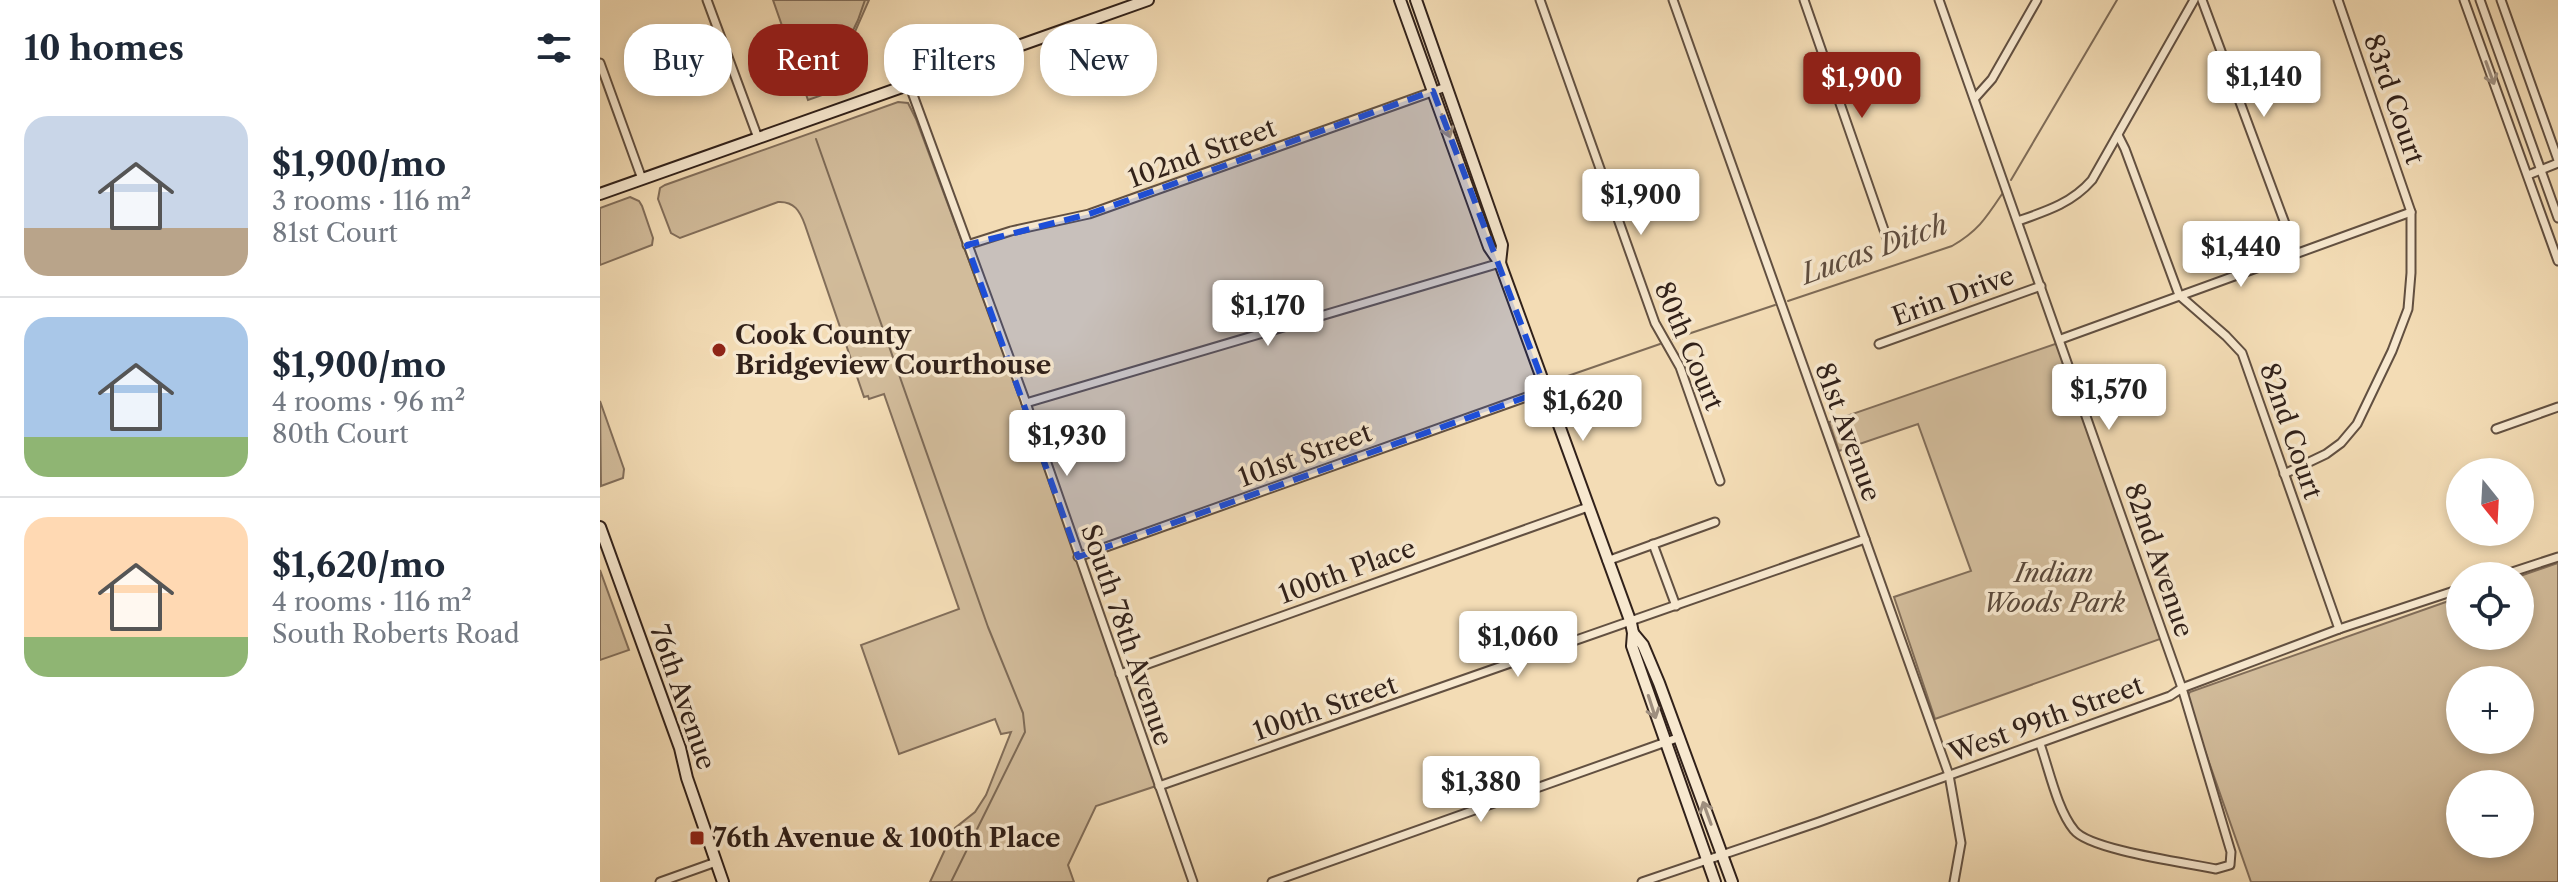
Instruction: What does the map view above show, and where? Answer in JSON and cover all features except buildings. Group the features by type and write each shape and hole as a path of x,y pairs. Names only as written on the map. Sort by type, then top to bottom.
{"street":[{"path":"707,0 758,138"},
{"path":"1024,44 1148,0"},
{"path":"1400,0 1489,247 1500,263 1632,628 1643,645 1680,737 1732,882"},
{"path":"1416,0 1502,245 1500,263"},
{"name":"80th Court","path":"1540,0 1655,323 1676,355 1720,481"},
{"name":"81st Avenue","path":"1673,0 1949,775 1961,843 1954,882"},
{"path":"1804,0 1891,250"},
{"name":"82nd Avenue","path":"1939,0 2182,688 2231,852 2230,865 2216,869 2101,845 2079,835 2066,816 2040,744"},
{"path":"1975,98 1992,79 2037,0"},
{"path":"2018,221 2063,205 2081,193 2092,180 2194,0"},
{"path":"2202,0 2296,253"},
{"name":"83rd Court","path":"2284,474 2326,454 2341,443 2357,424 2408,309 2411,212 2338,0"},
{"path":"2464,0 2558,261"},
{"path":"2480,0 2558,218"},
{"path":"2501,0 2558,162 2528,175"},
{"path":"600,63 642,179"},
{"name":"102nd Street","path":"967,245 1011,231 1089,214 1446,87"},
{"path":"600,194 884,93"},
{"name":"South 78th Avenue","path":"913,96 1026,403 1193,882"},
{"name":"82nd Court","path":"2118,135 2179,295 2242,353 2339,629"},
{"path":"2061,339 2411,212"},
{"path":"1026,403 1500,263"},
{"name":"Erin Drive","path":"1879,344 2041,286"},
{"name":"101st Street","path":"1078,557 1546,390"},
{"path":"2496,429 2558,407"},
{"name":"100th Place","path":"1120,674 1588,507"},
{"path":"1607,561 1715,522"},
{"name":"76th Avenue","path":"600,527 680,748 687,778 723,882"},
{"name":"100th Street","path":"1159,786 1632,628 1676,606 1865,539"},
{"path":"1653,544 1676,606"},
{"path":"2534,565 2558,557"},
{"name":"West 99th Street","path":"1642,882 2040,744 2339,629 2446,594"},
{"path":"1632,628 1632,646 1715,882"},
{"path":"1272,882 1680,737"},
{"path":"660,882 716,862"}],"highlighted area":[{"path":"1433,91 1546,390 1078,557 967,245 1089,214"}],"green space":[{"path":"773,0 869,0 858,24 781,24"},
{"path":"898,102 908,103 916,119 1011,373 1156,786 1096,806 1068,865 1074,882 930,882 955,828 975,812 986,795 1011,732 1001,734 995,719 899,754 861,645 959,609 884,394 869,399 868,396 864,397 805,225 796,208 778,202 680,238 671,233 658,199 660,188 665,185"},
{"path":"630,197 642,206 653,238 652,245 600,265 600,208"},
{"name":"Indian Woods Park","path":"2058,343 2163,638 1935,719 1894,597 1971,571 1918,424 1839,451 1829,422"},
{"path":"600,401 624,469 623,478 601,486"},
{"path":"2558,563 2558,882 2251,882 2190,708 2187,697 2190,692 2446,602 2446,650 2534,650 2534,571"},
{"path":"600,570 629,650 600,660"}],"waterway":[{"path":"856,24 865,0"},
{"name":"Lucas Ditch","path":"2011,180 2117,0"},
{"path":"816,139 988,627 1023,713 1025,732 951,882"},
{"name":"Lucas Ditch","path":"1788,301 1952,246 1981,223 2002,194"},
{"name":"Lucas Ditch","path":"1673,339 1775,305"},
{"name":"Lucas Ditch","path":"1562,378 1660,344"}],"place":[{"name":"Cook County Bridgeview Courthouse","path":"719,350"},
{"name":"76th Avenue & 100th Place","path":"697,838"}]}
